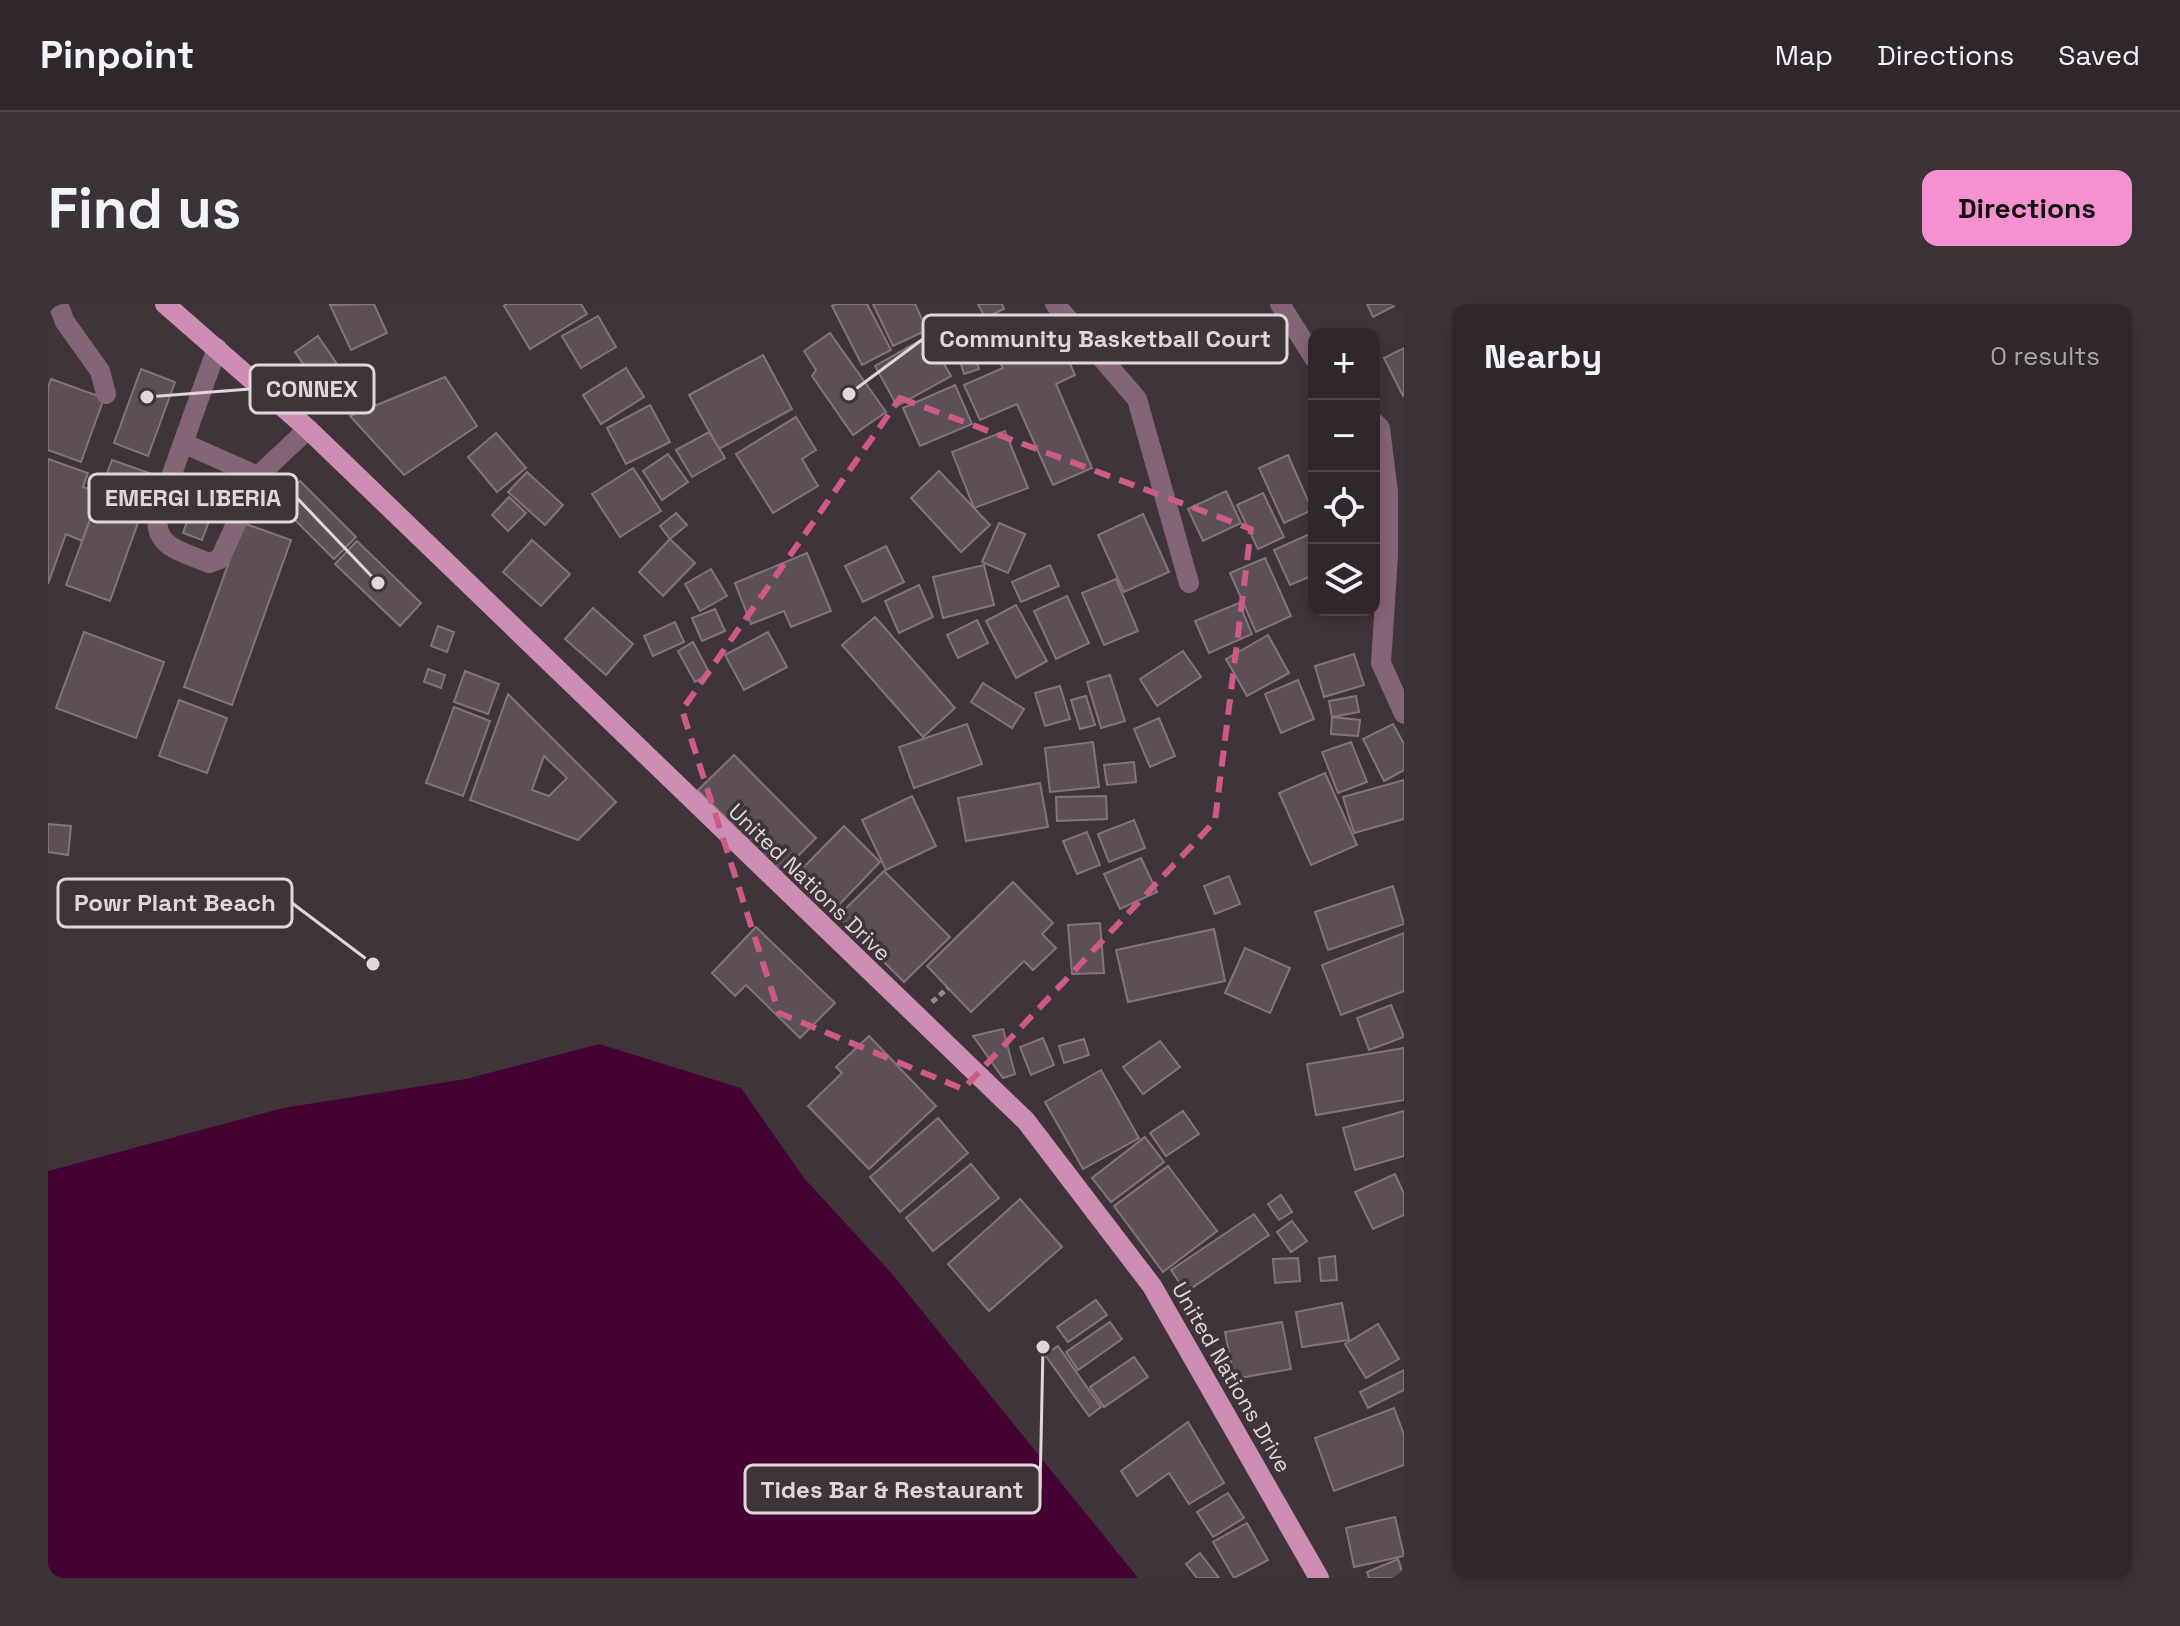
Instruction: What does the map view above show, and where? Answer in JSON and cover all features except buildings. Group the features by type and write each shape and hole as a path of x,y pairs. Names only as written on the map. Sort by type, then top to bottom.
{"main road":[{"name":"United Nations Drive","path":"165,304 308,429 1026,1121 1152,1286 1319,1578"}],"street":[{"path":"58,304 65,322 100,371 106,394"},
{"path":"1055,304 1137,399 1189,583"},
{"path":"1280,304 1308,348"},
{"path":"217,348 156,526 159,538 209,563 220,559 258,476 308,429"},
{"path":"1380,428 1388,492 1388,555 1381,663 1404,714"},
{"path":"183,443 258,476"}],"highlighted area":[{"path":"900,398 1251,529 1215,821 963,1089 779,1013 682,710"}],"shaded area":[{"path":"599,1044 741,1088 804,1178 893,1275 1138,1578 48,1578 48,1171 283,1108 466,1079"}],"place":[{"name":"Community Basketball Court","path":"849,394"},
{"name":"CONNEX","path":"147,397"},
{"name":"EMERGI LIBERIA","path":"378,583"},
{"name":"Powr Plant Beach","path":"373,964"},
{"name":"Tides Bar & Restaurant","path":"1043,1347"}]}
